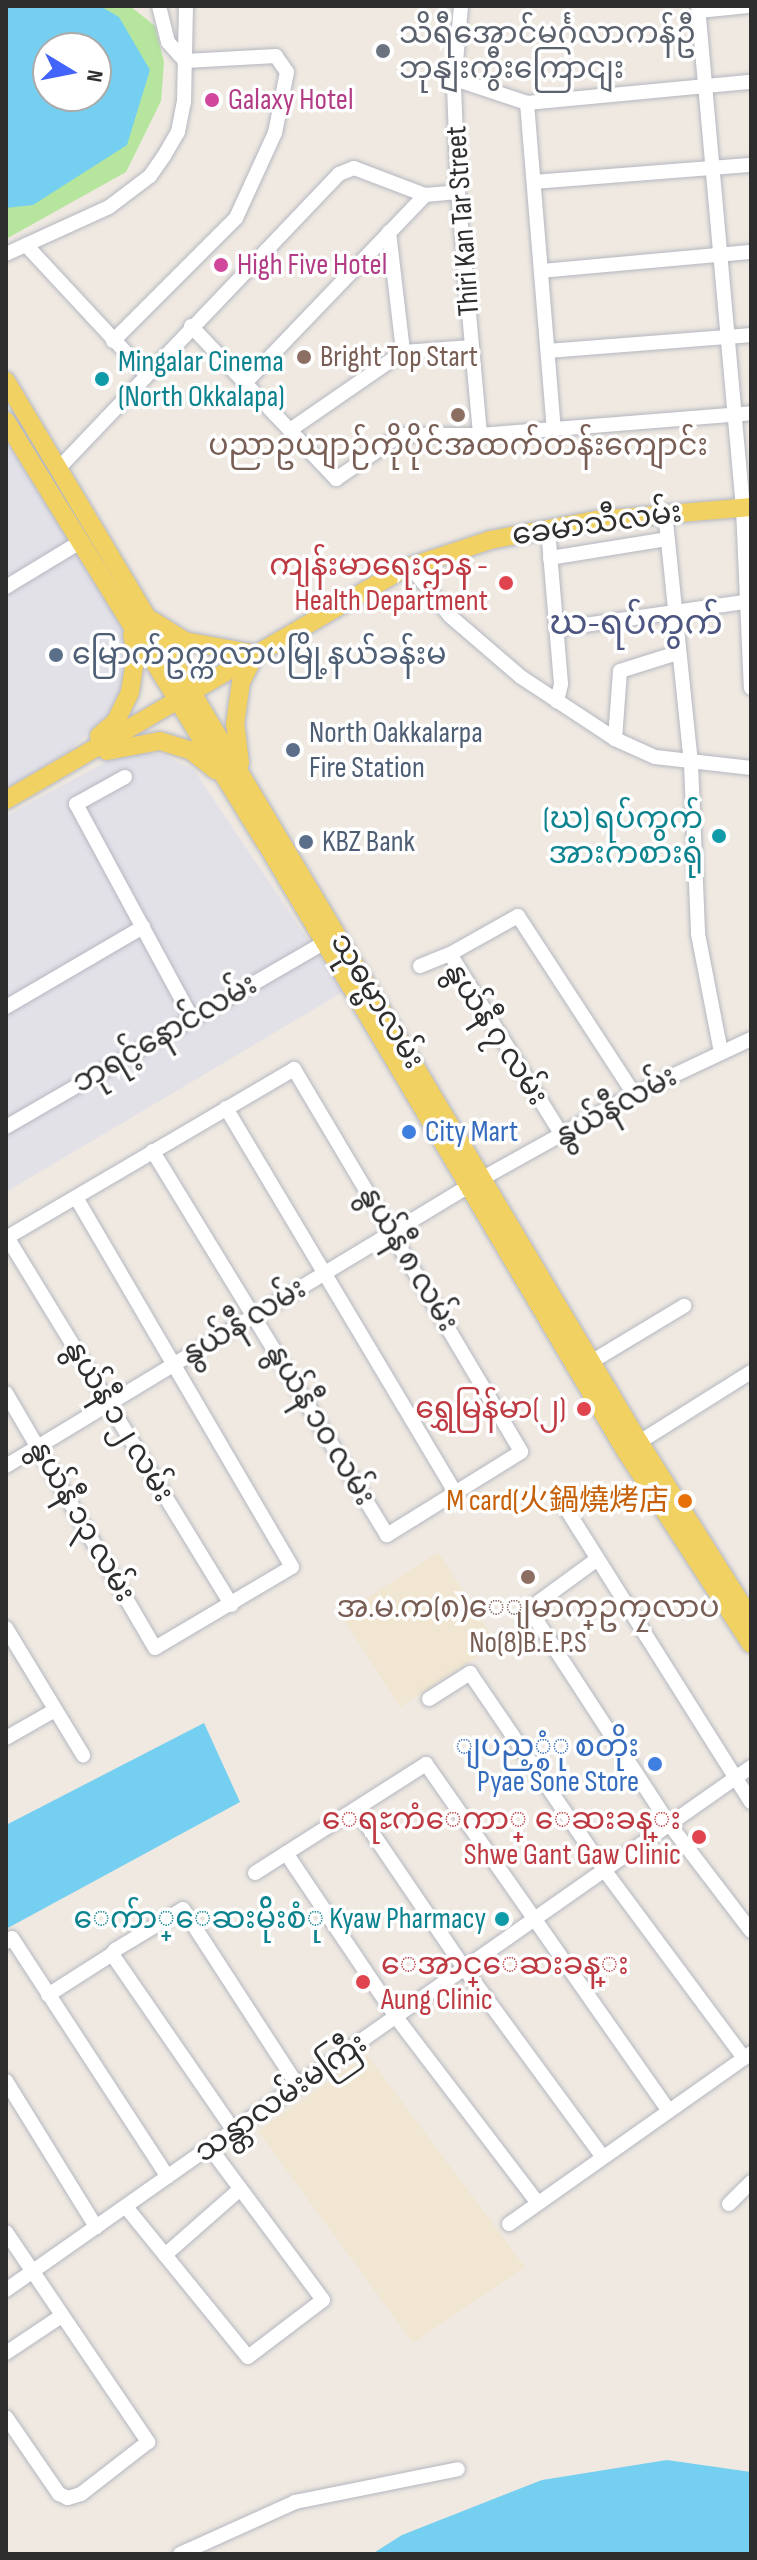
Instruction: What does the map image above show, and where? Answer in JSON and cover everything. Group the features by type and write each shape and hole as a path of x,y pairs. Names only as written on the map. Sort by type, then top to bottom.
{"main road":[{"name":"သုဓမ္မာလမ်း","path":"6,381 58,465 138,619"},
{"name":"သုဓမ္မာလမ်း","path":"6,421 80,542 138,619 186,695 751,1644"},
{"name":"ခေမာသီလမ်း","path":"60,768 410,566 490,540 548,529 665,512 747,507"},
{"path":"6,800 60,768 116,721 130,692 138,619 185,641 255,654 241,682 235,725 234,776 190,750 160,741 128,743 60,768"},
{"name":"သုဓမ္မာလမ်း","path":"234,776 325,942 476,1185 591,1362 632,1446 751,1619"}],"street":[{"path":"159,6 168,42 185,61"},
{"path":"6,254 109,207 150,176 178,132 185,61 185,6"},
{"name":"Thiri Kan Tar Street","path":"461,6 455,79 458,192 480,435"},
{"path":"748,6 698,8 734,414 747,507 751,688"},
{"path":"113,341 236,218 275,133 287,72 284,62 264,55 185,61"},
{"path":"455,79 527,103 751,82"},
{"path":"527,103 554,429"},
{"path":"534,182 751,165"},
{"name":"Thiri Kan Tar Street","path":"58,465 339,174 354,168 425,195"},
{"path":"245,383 425,195 458,192"},
{"path":"389,232 403,352"},
{"path":"26,245 145,373"},
{"path":"541,271 751,252"},
{"path":"191,326 336,479 400,435 480,435 751,413"},
{"path":"548,351 751,335"},
{"path":"290,430 403,352 472,347"},
{"path":"665,512 677,653 691,764 698,934 721,1052"},
{"path":"548,529 560,674 557,702"},
{"path":"550,558 667,539"},
{"path":"6,587 80,542"},
{"path":"410,566 450,616 530,684 615,739 655,757 691,764 751,768"},
{"path":"557,629 749,601"},
{"path":"615,739 620,671 677,653"},
{"path":"530,684 560,674"},
{"path":"125,777 76,804 191,1017"},
{"path":"450,954 518,916 634,1094"},
{"path":"6,1007 143,927"},
{"name":"ဘုရင့်နောင်လမ်း","path":"6,1127 325,942"},
{"name":"နွယ်နီ ၇ လမ်း","path":"420,966 450,954 563,1137"},
{"name":"နွယ်နီလမ်း","path":"476,1185 634,1094 751,1039"},
{"name":"နွယ်နီ ၈ လမ်း","path":"226,1108 294,1069 393,1235 521,1450 455,1492"},
{"path":"7,1238 226,1108 455,1492"},
{"name":"နွယ်နီ ၁၀ လမ်း","path":"153,1151 387,1535 455,1492"},
{"name":"နွယ်နီ လမ်း","path":"6,1466 476,1185"},
{"path":"76,1197 293,1565 232,1605"},
{"name":"နွယ်နီ ၁၂ လမ်း","path":"7,1238 232,1605"},
{"path":"591,1362 684,1306"},
{"path":"632,1446 751,1372"},
{"name":"နွယ်နီ ၁၃ လမ်း","path":"6,1393 157,1649 232,1605"},
{"path":"567,1510 733,1779 751,1802"},
{"path":"596,1560 529,1606 670,1825 751,1931"},
{"path":"6,1628 83,1755"},
{"path":"429,1699 470,1673 605,1871 747,2055 509,2224"},
{"path":"6,1738 55,1710"},
{"path":"255,1873 426,1764 531,1920 668,2109"},
{"name":"သန္တာလမ်းမကြီး","path":"6,2290 751,1767"},
{"path":"356,1809 464,1968 602,2156"},
{"path":"286,1853 396,2017 537,2202"},
{"path":"48,1995 179,1909 298,2086"},
{"path":"9,1940 168,2177"},
{"path":"112,1954 234,2131"},
{"path":"6,2081 96,2227"},
{"path":"126,2207 246,2357 321,2304 210,2148"},
{"path":"729,2204 751,2182"},
{"path":"165,2255 240,2189"},
{"path":"6,2232 60,2317 148,2442 81,2494 68,2498 59,2494 6,2417"},
{"path":"6,2353 60,2317"},
{"path":"180,2554 295,2502 458,2469"}],"shaded area":[{"path":"6,442 119,617 128,651 122,689 106,716 69,751 6,789"},
{"path":"126,751 164,755 194,770 343,992 6,1192 6,816"},
{"path":"438,1552 497,1644 400,1707 341,1615"},
{"path":"367,2055 525,2267 413,2343 258,2131"}],"green space":[{"path":"6,6 130,6 155,26 164,62 161,101 126,172 6,239"}],"water":[{"path":"6,6 100,6 119,17 150,70 127,145 33,205 6,208"},
{"path":"204,1723 240,1802 6,1929 6,1825"},
{"path":"667,2460 751,2472 751,2554 372,2554 402,2535 542,2480"}],"place":[{"name":"သိရီအောင်မင်္ဂလာကန်ဦ ဘုနျးကွီးကြောငျး","path":"383,51"},
{"name":"Galaxy Hotel","path":"212,100"},
{"name":"High Five Hotel","path":"221,265"},
{"name":"Bright Top Start","path":"304,357"},
{"name":"Mingalar Cinema (North Okkalapa)","path":"102,379"},
{"name":"ပညာဥယျာဉ်ကိုပိုင်အထက်တန်းကျောင်း","path":"458,415"},
{"name":"ကျန်းမာရေးဌာန - Health Department","path":"506,583"},
{"name":"မြောက်ဥက္ကလာပမြို့နယ်ခန်းမ","path":"56,655"},
{"name":"North Oakkalarpa Fire Station","path":"293,750"},
{"name":"(ဃ) ရပ်ကွက် အားကစားရုံ","path":"719,836"},
{"name":"KBZ Bank","path":"306,842"},
{"name":"City Mart","path":"409,1132"},
{"name":"ရွှေမြန်မာ(၂)","path":"584,1409"},
{"name":"M card(火鍋燒烤店","path":"685,1501"},
{"name":"အ.မ.က(၈)ေျမာက္ဥကၠလာပ No(8)B.E.P.S","path":"528,1577"},
{"name":"ျပည့္စံု စတိုး Pyae Sone Store","path":"655,1764"},
{"name":"ေရႊကံေကာ္ ေဆးခန္း Shwe Gant Gaw Clinic","path":"699,1837"},
{"name":"ေက်ာ္ေဆးမ်ိုးစံု Kyaw Pharmacy","path":"502,1919"},
{"name":"ေအာင္ေဆးခန္း Aung Clinic","path":"363,1982"}],"district":[{"name":"ဃ-ရပ်ကွက်","path":"636,624"}]}
